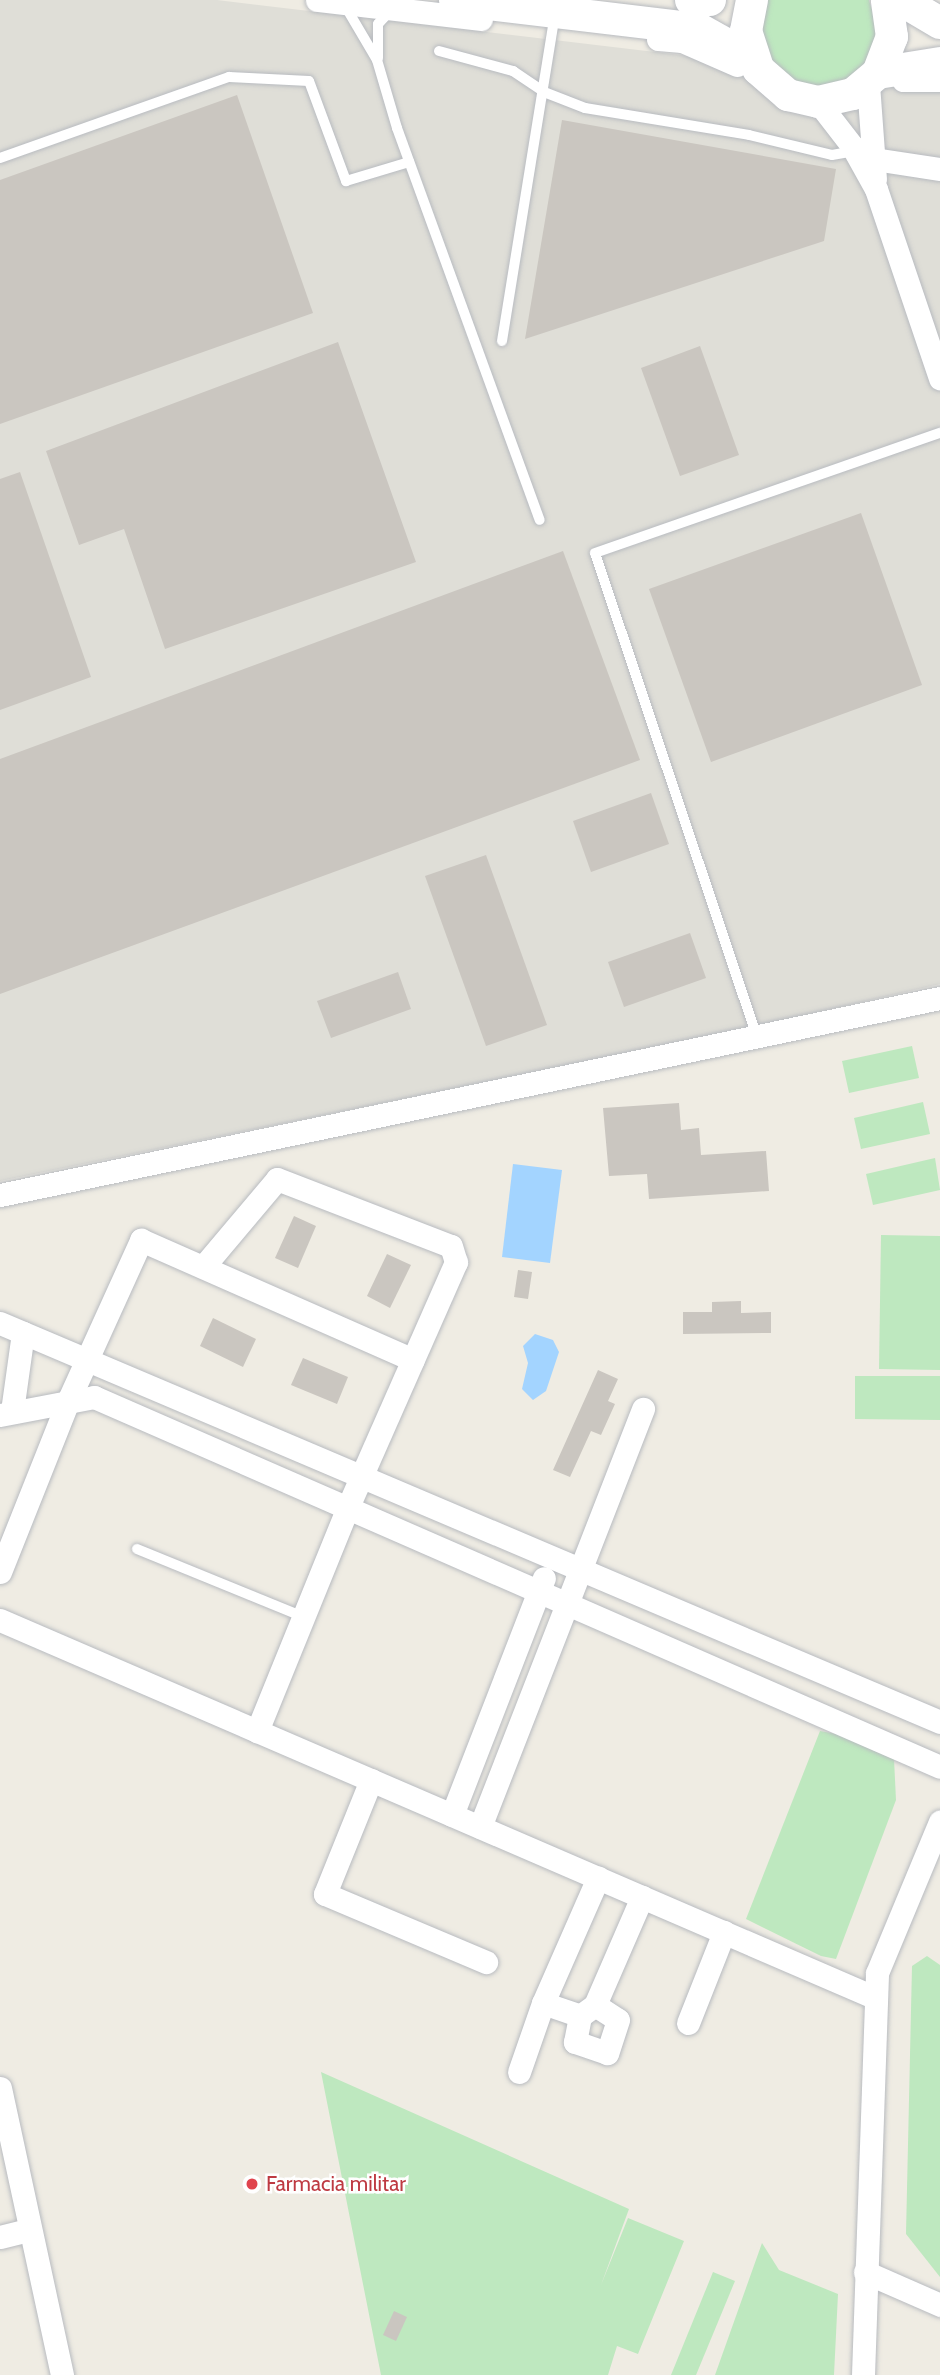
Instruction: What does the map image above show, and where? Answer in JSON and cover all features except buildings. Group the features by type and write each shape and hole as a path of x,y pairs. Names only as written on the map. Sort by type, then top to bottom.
{"main road":[{"path":"454,0 699,29 758,68 788,95 818,102 853,94 872,79 940,63"},
{"path":"691,0 710,0"},
{"path":"752,0 746,31 758,68"},
{"path":"872,79 892,37 887,0"},
{"path":"901,0 940,23"}],"street":[{"path":"317,0 682,41 758,68"},
{"path":"864,155 872,79 940,80"},
{"path":"818,102 864,155 940,378"},
{"path":"864,155 940,169"},
{"path":"0,1195 940,998"},
{"path":"203,1267 276,1179 451,1246 456,1262 348,1507 257,1731"},
{"path":"0,1572 69,1399 141,1240 413,1360"},
{"path":"0,1323 550,1559 940,1722"},
{"path":"23,1333 6,1413 69,1399 94,1397 566,1601 940,1767"},
{"path":"480,1827 577,1570 643,1409"},
{"path":"452,1815 550,1559"},
{"path":"0,1620 876,1998"},
{"path":"371,1780 325,1894 486,1962"},
{"path":"863,2375 864,2272 877,1973 940,1822"},
{"path":"519,2072 543,2003 598,1878"},
{"path":"543,2003 588,2011 642,1897"},
{"path":"688,2023 724,1932"},
{"path":"0,2088 62,2375"},
{"path":"0,2237 29,2230"},
{"path":"864,2272 940,2305"}],"lane":[{"path":"343,3 377,60 410,162 540,520"},
{"path":"377,60 378,24 393,9"},
{"path":"502,341 553,27"},
{"path":"439,51 513,71 544,92 585,108 749,135 832,155 864,155"},
{"path":"0,158 229,77 309,81 346,181 410,162"},
{"path":"757,1037 595,553 940,433"},
{"path":"137,1549 304,1617"}],"shaded area":[{"path":"0,0 217,0 940,86 940,984 745,1029 0,1181"}],"green space":[{"path":"767,0 869,0 877,28 874,49 862,68 846,81 825,87 803,85 784,76 769,60 761,40"},
{"path":"912,1046 919,1078 849,1093 842,1061"},
{"path":"923,1102 930,1134 861,1149 854,1118"},
{"path":"935,1158 940,1190 873,1205 866,1174"},
{"path":"881,1235 940,1236 940,1370 879,1369"},
{"path":"855,1376 940,1376 940,1420 855,1419"},
{"path":"820,1731 886,1743 894,1759 896,1800 836,1959 821,1956 746,1919"},
{"path":"927,1956 940,1965 940,2277 906,2234 912,1966"},
{"path":"321,2072 629,2209 601,2285 628,2218 684,2241 638,2354 617,2346 608,2375 381,2375"},
{"path":"762,2243 779,2270 838,2294 834,2375 715,2375"},
{"path":"713,2272 735,2281 696,2375 671,2375"}],"water":[{"path":"513,1164 562,1170 550,1263 502,1257"},
{"path":"535,1334 553,1340 559,1352 546,1391 533,1400 522,1389 528,1363 523,1346"}],"place":[{"name":"Farmacia militar","path":"252,2184"}]}
